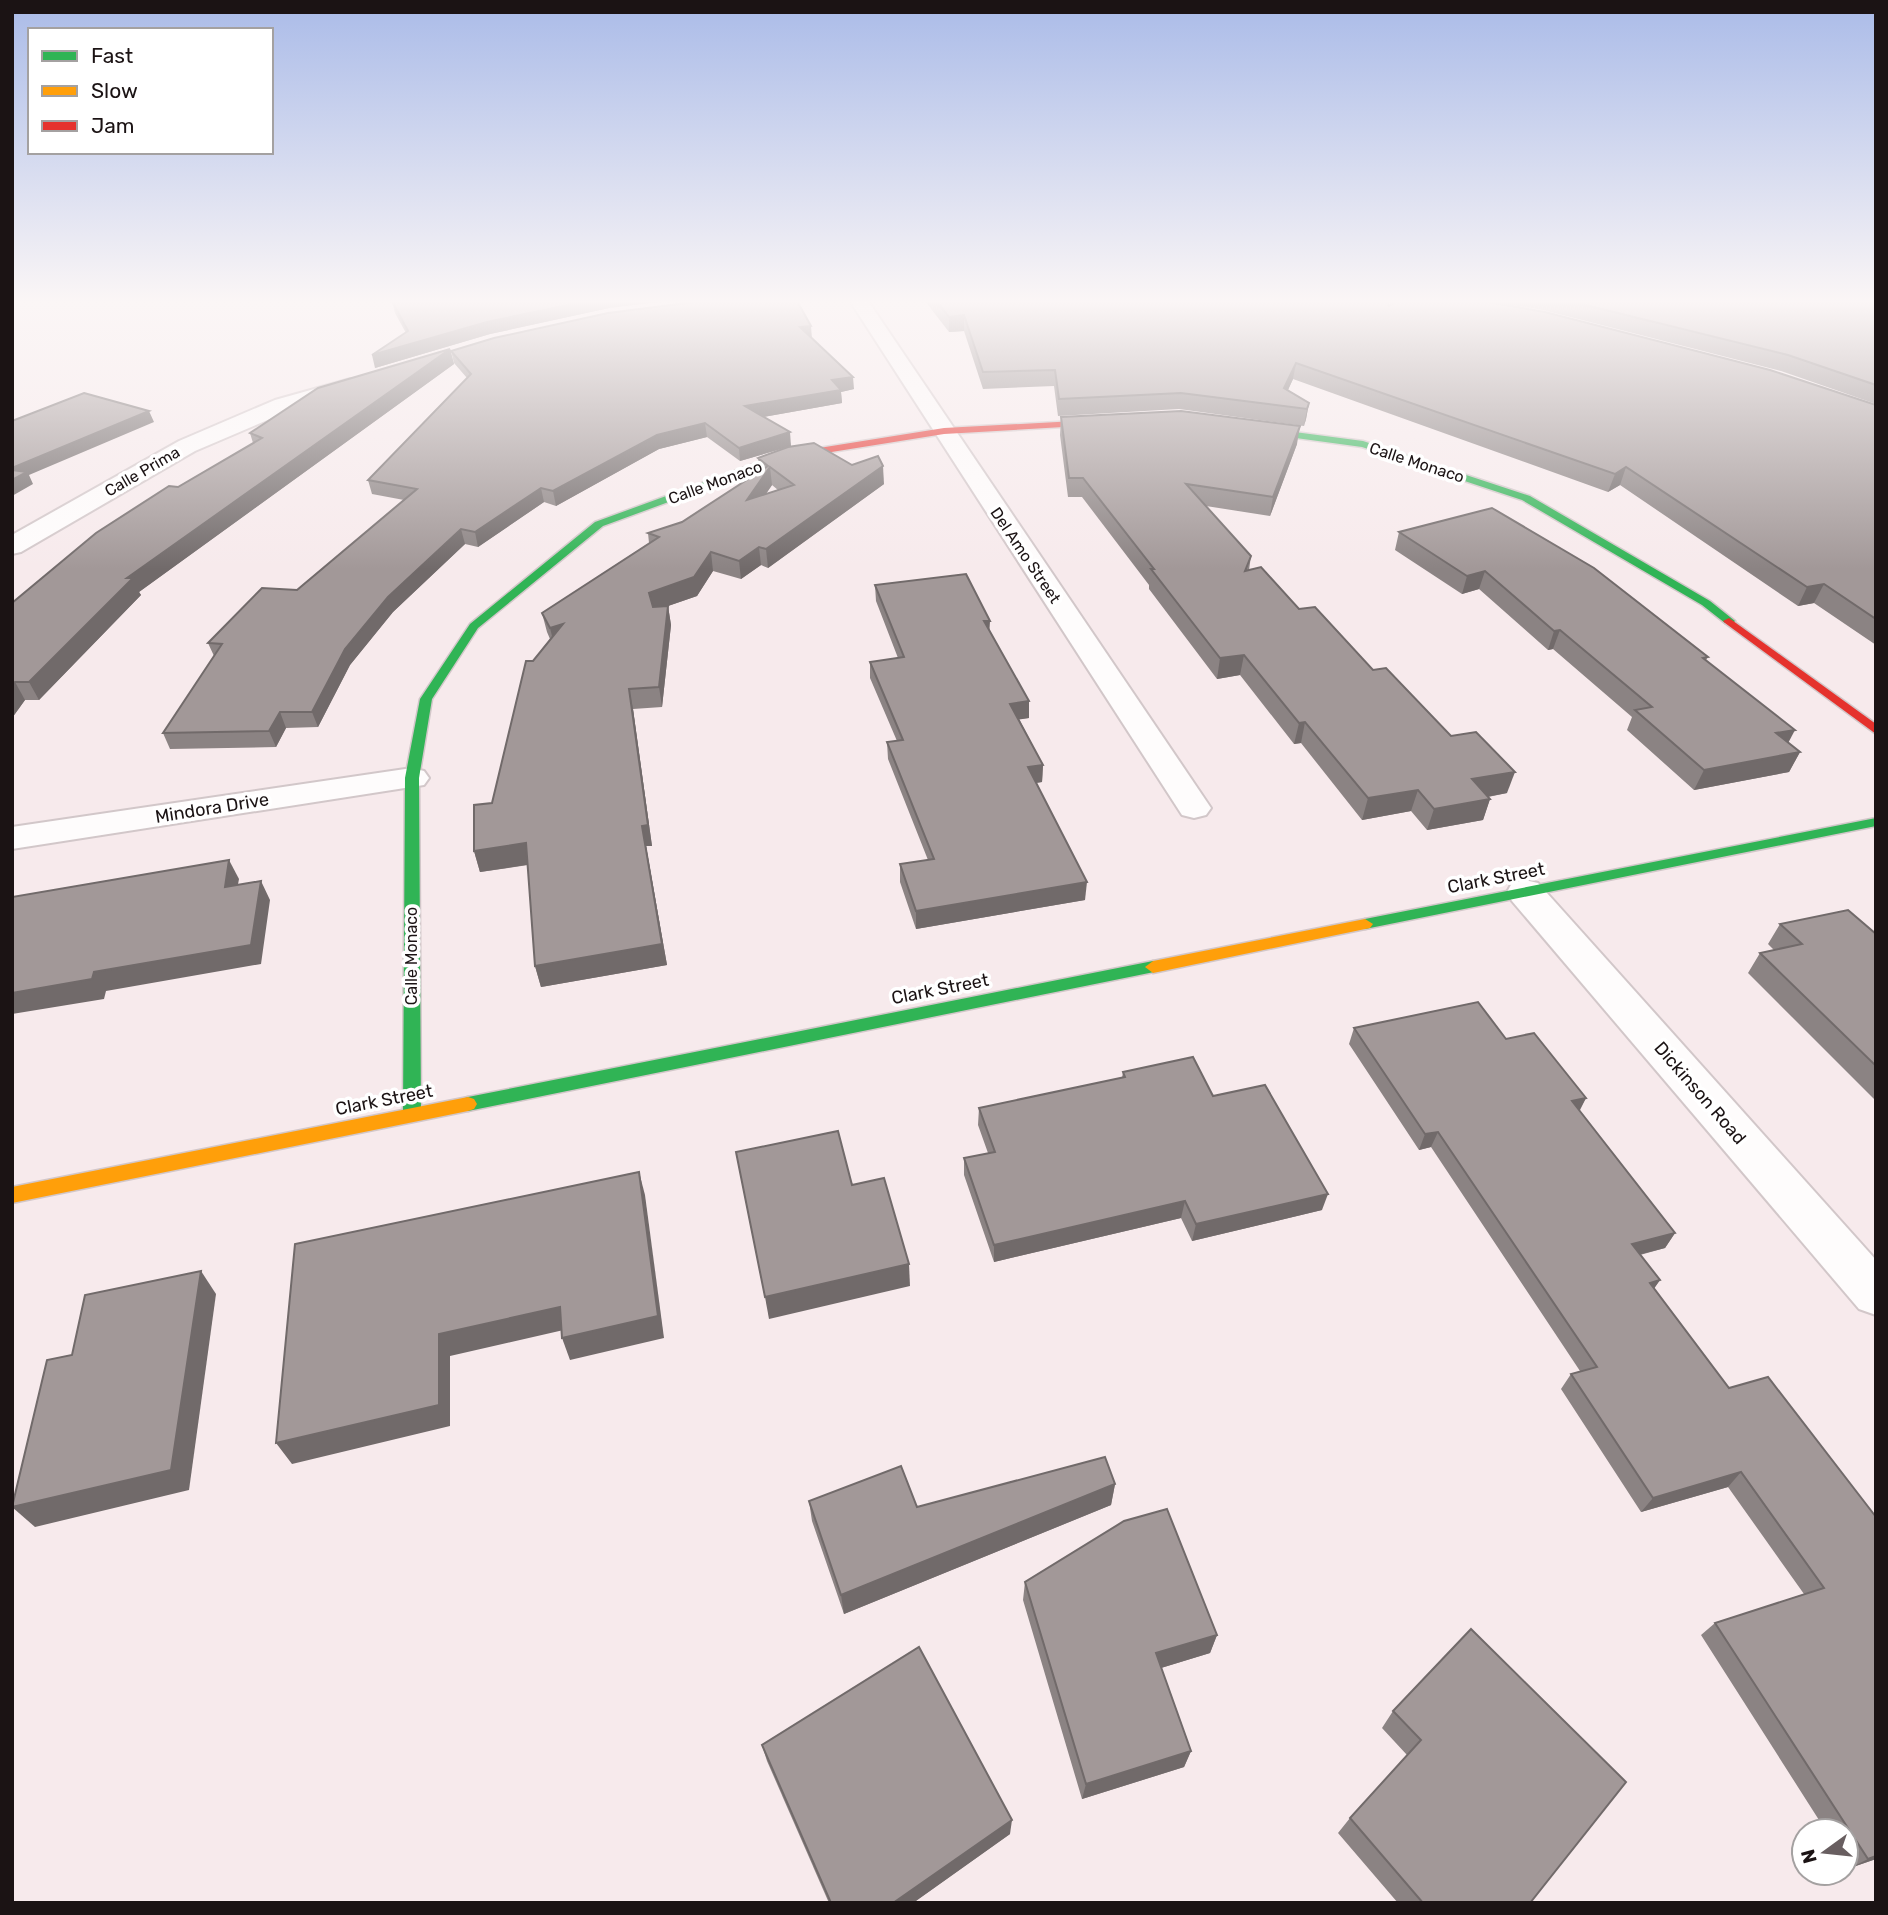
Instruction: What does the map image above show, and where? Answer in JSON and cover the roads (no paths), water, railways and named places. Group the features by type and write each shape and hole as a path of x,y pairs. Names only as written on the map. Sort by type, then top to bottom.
{"street":[{"name":"Calle Prima","path":"12,546 187,446 283,405 332,390"},
{"name":"Del Amo Street","path":"917,390 1194,808"},
{"name":"Calle Monaco","path":"412,1114 412,778 426,699 474,626 599,524 784,456 944,431 1123,422"},
{"name":"Calle Monaco","path":"1231,426 1363,444 1527,498 1706,603 1876,730"},
{"name":"Mindora Drive","path":"12,838 412,778"},
{"name":"Clark Street","path":"12,1195 1876,822"},
{"name":"Dickinson Road","path":"1525,892 1876,1294"}]}
